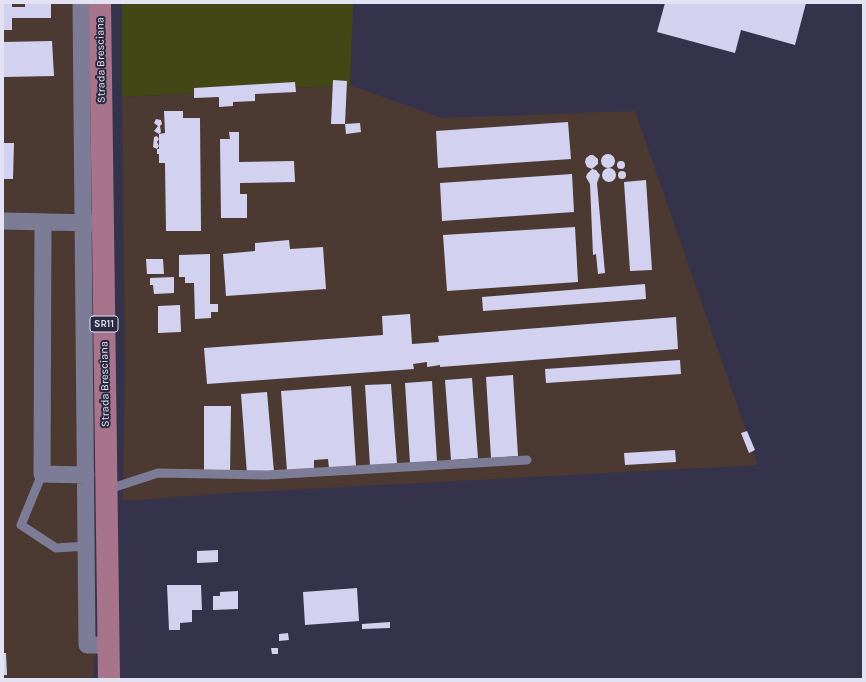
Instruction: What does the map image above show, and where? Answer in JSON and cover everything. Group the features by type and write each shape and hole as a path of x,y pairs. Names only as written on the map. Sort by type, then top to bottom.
{"main road":[{"name":"Strada Bresciana","path":"100,3 94,223 106,490 109,679"}],"street":[{"name":"Strada Bresciana","path":"81,3 94,223 86,475 87,645 109,645"},
{"path":"3,221 94,223"},
{"path":"43,222 42,474 86,475"}],"lane":[{"path":"106,490 158,473 267,475 527,460"},
{"path":"42,474 21,524 56,548 87,546"}],"shaded area":[{"path":"3,3 90,3 96,648 93,679 3,679"},
{"path":"350,85 442,118 635,111 758,465 232,493 123,501 125,356 122,97"}],"green space":[{"path":"122,3 353,4 350,85 122,97"}],"building":[{"path":"3,3 12,3 12,7 25,7 25,3 51,3 51,18 12,18 12,30 3,30"},
{"path":"665,3 806,3 795,45 741,30 735,53 657,32"},
{"path":"52,41 54,76 3,77 3,42"},
{"path":"333,80 347,81 345,124 331,124"},
{"path":"295,82 296,92 255,94 255,101 233,102 233,106 219,107 219,97 194,98 194,88"},
{"path":"164,111 183,111 183,118 200,118 201,231 166,231 165,163 159,163 159,154 157,154 157,149 159,149 159,134 165,133"},
{"path":"156,119 161,120 162,124 160,126 161,132 159,134 154,131 158,126 154,123"},
{"path":"568,122 571,159 438,168 436,131"},
{"path":"360,123 361,132 346,134 345,124"},
{"path":"229,132 239,132 239,162 294,161 295,182 240,183 240,194 247,194 247,218 221,218 220,139 230,139"},
{"path":"157,136 159,139 157,142 159,146 157,149 153,147 154,137"},
{"path":"3,143 14,143 13,179 3,179"},
{"path":"608,154 613,156 615,161 613,166 608,168 603,166 601,161 603,156"},
{"path":"593,155 598,159 598,164 592,169 587,167 585,162 586,158"},
{"path":"621,161 624,162 624,168 621,169 618,168 617,165 618,162"},
{"path":"609,168 614,170 616,175 614,180 609,182 604,180 602,175 604,170"},
{"path":"592,169 596,170 600,175 597,183 605,273 598,274 596,254 593,255 590,184 586,177"},
{"path":"622,171 625,172 625,178 622,179 619,178 618,175 619,172"},
{"path":"572,174 574,212 442,221 440,183"},
{"path":"646,180 652,270 630,271 624,182"},
{"path":"575,227 578,282 447,291 443,235"},
{"path":"289,240 290,249 323,247 326,289 226,296 223,254 255,251 255,243"},
{"path":"210,254 210,304 218,304 218,312 211,312 211,318 195,319 194,283 185,283 185,277 179,277 179,255"},
{"path":"146,259 163,259 164,274 147,274"},
{"path":"174,277 174,293 154,294 153,285 150,285 150,278"},
{"path":"645,284 646,299 483,311 482,297"},
{"path":"180,305 181,332 158,333 158,306"},
{"path":"410,314 412,344 439,342 438,336 676,317 678,349 440,367 440,365 427,367 427,362 413,364 414,369 207,384 204,348 383,335 382,316"},
{"path":"680,360 681,374 546,383 545,369"},
{"path":"513,375 518,456 491,458 486,377"},
{"path":"472,378 478,458 451,460 445,380"},
{"path":"432,381 437,461 410,463 405,383"},
{"path":"391,384 397,464 370,466 365,385"},
{"path":"351,386 356,466 329,468 328,459 314,460 314,469 287,471 281,391"},
{"path":"267,392 274,472 247,474 241,394"},
{"path":"204,406 231,406 230,474 204,473"},
{"path":"747,431 755,450 749,453 741,433"},
{"path":"675,450 676,462 625,465 624,453"},
{"path":"218,550 218,562 197,563 197,551"},
{"path":"167,585 201,585 202,610 192,610 192,622 180,623 180,630 169,630"},
{"path":"357,588 359,621 305,625 303,592"},
{"path":"238,591 238,609 213,610 213,596 220,596 220,592"},
{"path":"390,622 390,628 362,629 362,624"},
{"path":"288,633 289,640 279,641 279,634"},
{"path":"271,648 278,648 278,654 272,654"},
{"path":"3,653 6,653 7,675 3,675"}]}
